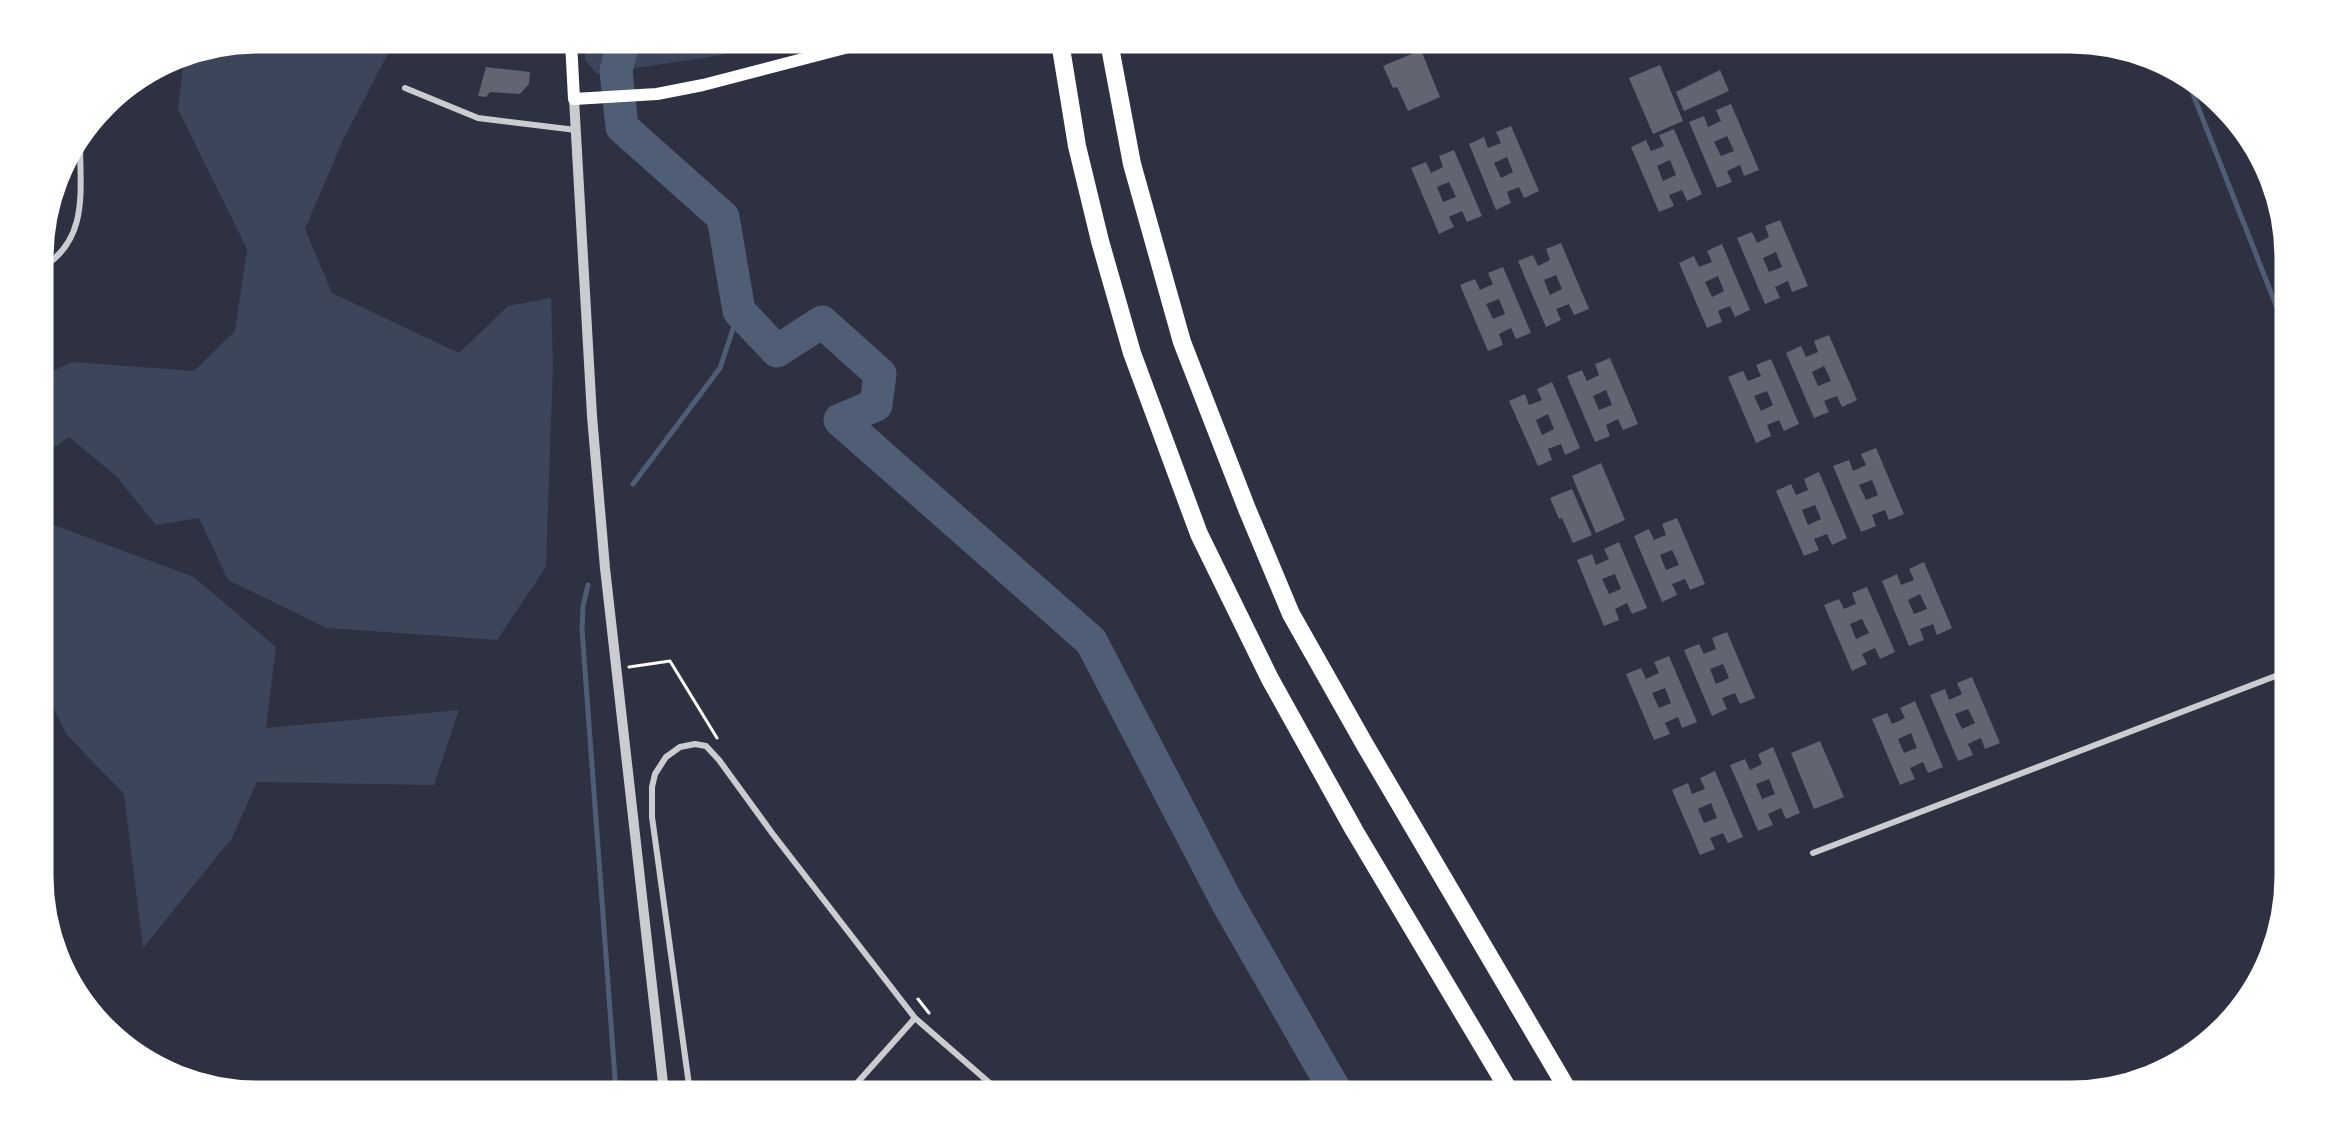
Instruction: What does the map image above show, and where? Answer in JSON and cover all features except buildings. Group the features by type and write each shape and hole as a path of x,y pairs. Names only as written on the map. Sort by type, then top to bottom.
{"highway":[{"path":"1062,53 1077,146 1103,252 1132,353 1199,534 1270,679 1354,830 1504,1081"},
{"path":"1111,53 1132,164 1182,342 1291,614 1365,746 1563,1081"}],"main road":[{"path":"572,53 574,99 657,94 703,85 827,53"}],"street":[{"path":"405,88 478,118 576,130"},
{"path":"574,99 592,416 605,568 663,1082"},
{"path":"53,261 68,246 78,224 80,156"},
{"path":"1813,854 2276,676"},
{"path":"689,1082 652,817 652,787 655,774 666,758 680,747 695,744 706,746 719,760 772,833 915,1018 988,1082"},
{"path":"858,1082 915,1018"}],"path":[{"path":"618,669 670,661 720,742"}],"shaded area":[{"path":"245,53 388,53 343,140 305,229 332,293 459,353 508,306 551,298 553,363 546,567 497,640 327,628 228,580 199,518 156,525 116,476 69,437 53,448 53,371 73,362 194,371 235,331 247,249 178,110 183,67 192,63 218,56"},
{"path":"585,53 730,53 597,74 585,60"},
{"path":"53,525 194,577 276,647 266,728 459,710 434,785 257,782 232,838 143,948 124,794 66,734 52,705"}],"waterway":[{"path":"620,53 616,71 622,127 723,217 739,311 777,351 822,322 880,374 876,405 840,420 1091,641 1227,902 1330,1081"},
{"path":"2193,93 2276,305"},
{"path":"633,484 720,368 739,311"},
{"path":"588,585 583,606 582,629 615,1082"}]}
